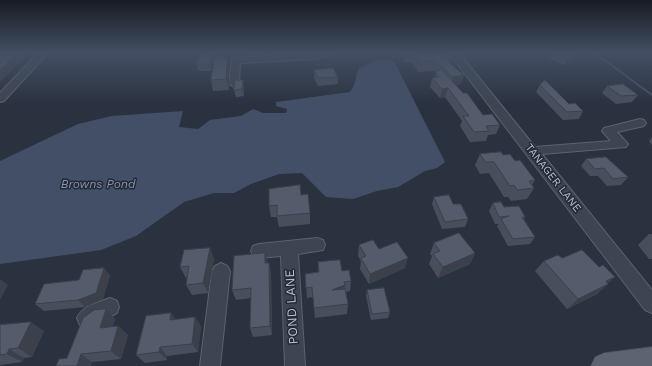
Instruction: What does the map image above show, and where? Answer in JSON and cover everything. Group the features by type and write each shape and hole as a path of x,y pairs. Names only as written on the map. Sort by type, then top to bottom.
{"main road":[{"path":"604,366 652,360"}],"street":[{"path":"0,99 27,70"},
{"path":"234,84 235,70"},
{"name":"TANAGER LANE","path":"468,70 652,304"},
{"path":"532,151 622,144 608,131 640,123"},
{"path":"259,251 317,245"},
{"name":"POND LANE","path":"289,248 295,366"},
{"path":"210,366 221,271"},
{"path":"80,332 85,320 94,313 110,307"}],"water":[{"name":"Browns Pond","path":"358,70 399,70 445,162 437,168 425,171 398,187 377,191 353,199 326,197 302,173 279,174 251,184 234,193 214,193 184,202 136,236 101,250 0,264 0,161 78,124 112,116 183,111 179,127 198,129 210,120 241,116 253,109 263,113 286,113 287,109 276,106 276,102 350,92"}],"building":[{"path":"213,70 226,70 226,79 211,80"},
{"path":"314,70 334,70 338,77 318,78"},
{"path":"442,70 463,93 467,93 483,115 492,114 500,125 486,126 489,131 474,132 463,116 469,116 448,88 442,89 432,78 439,77 436,73"},
{"path":"445,70 458,70 464,75 453,77"},
{"path":"235,80 243,80 242,89 234,90"},
{"path":"545,80 569,104 575,103 583,111 567,112 540,85"},
{"path":"623,84 638,95 621,96 607,86"},
{"path":"501,152 503,155 510,154 515,161 520,160 535,180 529,181 534,188 517,190 514,185 510,186 494,162 485,162 480,154"},
{"path":"606,157 628,177 613,179 604,168 595,169 586,159"},
{"path":"300,185 301,195 308,194 310,213 277,216 277,205 269,206 269,189"},
{"path":"449,195 453,204 461,204 468,219 445,222 434,197"},
{"path":"501,202 504,207 519,206 525,217 522,217 535,237 513,239 501,219 509,216 499,217 493,203"},
{"path":"459,233 475,253 443,267 433,254 440,251 434,243"},
{"path":"373,240 379,249 397,242 408,258 370,274 361,258 366,256 359,245"},
{"path":"210,248 203,283 186,285 189,266 180,267 184,250"},
{"path":"582,250 599,267 603,265 615,277 606,281 608,284 578,299 544,261 558,255 562,258"},
{"path":"265,253 265,263 269,263 270,326 250,328 251,288 232,290 234,256"},
{"path":"340,260 342,271 349,270 351,281 344,282 345,285 332,290 345,289 348,304 314,308 312,287 306,288 305,274 319,272 318,262"},
{"path":"104,268 96,293 78,300 35,304 44,284 79,280 83,270"},
{"path":"384,288 390,312 372,314 367,290"},
{"path":"106,309 100,328 118,326 111,351 81,354 77,366 56,366 59,359 67,358 83,318 94,310"},
{"path":"171,313 170,320 195,317 192,344 160,347 159,352 136,355 146,316"},
{"path":"31,322 18,348 9,349 7,354 0,355 0,325"}],"waterway":[{"path":"618,70 652,95"}]}
